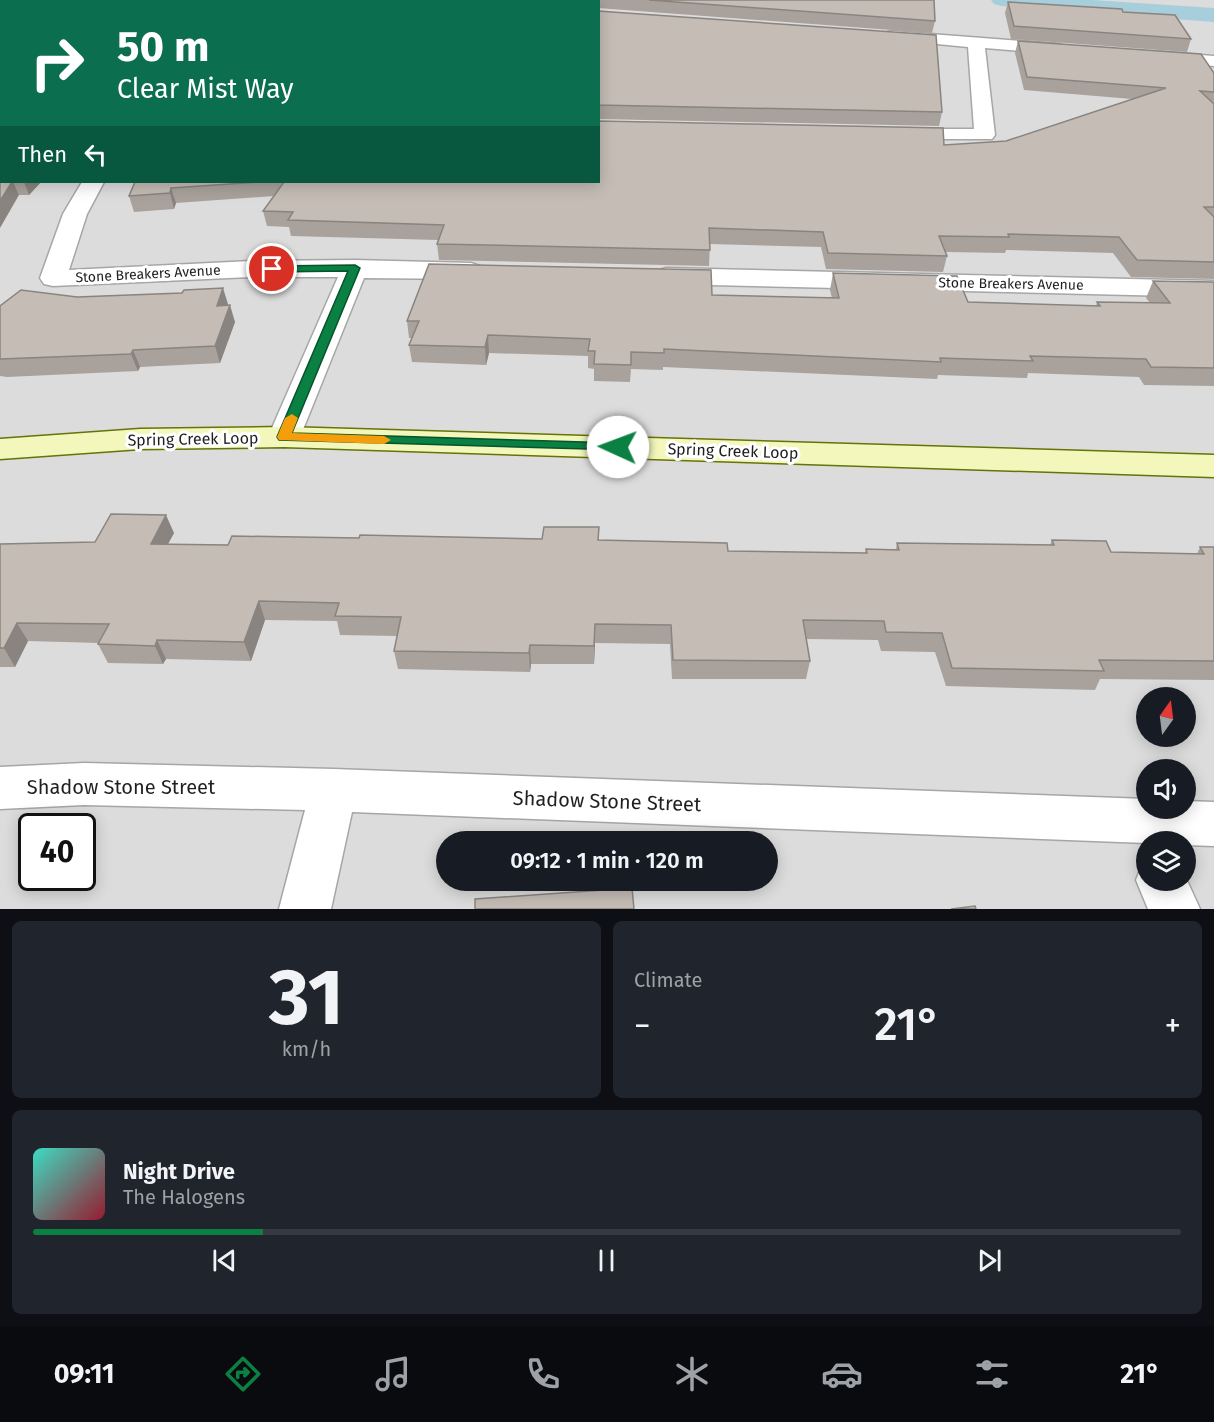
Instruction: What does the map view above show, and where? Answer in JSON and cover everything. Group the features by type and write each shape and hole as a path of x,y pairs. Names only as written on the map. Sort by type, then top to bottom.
{"street":[{"path":"869,35 1071,50"},
{"path":"880,133 986,135 976,43"},
{"path":"1143,56 1214,61"},
{"name":"Stone Breakers Avenue","path":"92,183 75,214 53,278 251,269 355,268 498,272"},
{"path":"284,437 355,268"},
{"name":"Stone Breakers Avenue","path":"641,275 1214,289"},
{"name":"Spring Creek Loop","path":"0,449 140,439 284,437 1214,466"},
{"name":"Shadow Stone Street","path":"0,788 84,784 334,790 1136,833"},
{"path":"305,909 334,790"},
{"name":"Shadow Stone Street","path":"1156,831 1214,824"},
{"path":"1166,891 1174,909"}],"shaded area":[{"path":"600,0 1214,0 1214,909 0,909 0,183 600,183"}],"building":[{"path":"649,0 934,0 935,21"},
{"path":"1008,2 1122,9 1123,12 1175,15 1191,39 1014,26"},
{"path":"600,11 936,35 942,112 600,105"},
{"path":"1018,41 1201,54 1214,73 1214,92 1200,91 1214,104 1214,207 1204,207 1214,217 1214,262 1137,260 1119,237 1008,234 1009,237 939,236 947,256 828,253 823,232 709,228 710,250 437,244 444,225 288,220 293,212 263,211 283,183 600,183 600,121 943,128 944,145 1006,141 1166,88 1027,77"},
{"path":"0,183 11,183 0,201"},
{"path":"135,183 245,183 171,188 170,193 129,196"},
{"path":"429,264 711,270 712,295 839,298 833,273 957,276 968,302 1100,306 1097,302 1170,303 1153,281 1214,282 1214,368 1151,367 1146,359 1030,356 1033,361 940,358 941,362 664,349 664,353 631,352 631,365 594,364 595,351 588,351 590,339 488,335 485,347 409,345 419,321 407,321"},
{"path":"223,288 217,306 230,305 215,346 133,350 131,354 0,359 0,306 21,290 77,297 182,293 184,290"},
{"path":"111,514 166,515 151,544 228,545 232,536 359,538 360,535 542,539 544,527 599,527 598,540 727,543 728,551 867,553 866,549 899,550 897,543 1054,545 1052,540 1106,541 1111,552 1204,554 1200,547 1214,547 1214,661 1099,660 1104,671 952,668 942,633 886,632 884,621 803,620 810,661 673,660 671,625 595,624 594,646 530,645 529,653 394,651 401,617 335,616 339,603 259,601 244,642 157,640 155,646 98,644 109,624 17,623 4,648 0,648 0,544 95,542"},
{"path":"589,891 632,891 634,909 475,909 475,899"},
{"path":"975,906 976,909 951,909"}],"waterway":[{"path":"1001,0 1214,15"}],"slow traffic":[{"path":"292,418 284,437 384,440"}],"route":[{"path":"272,269 355,268 284,437 618,447"}]}
